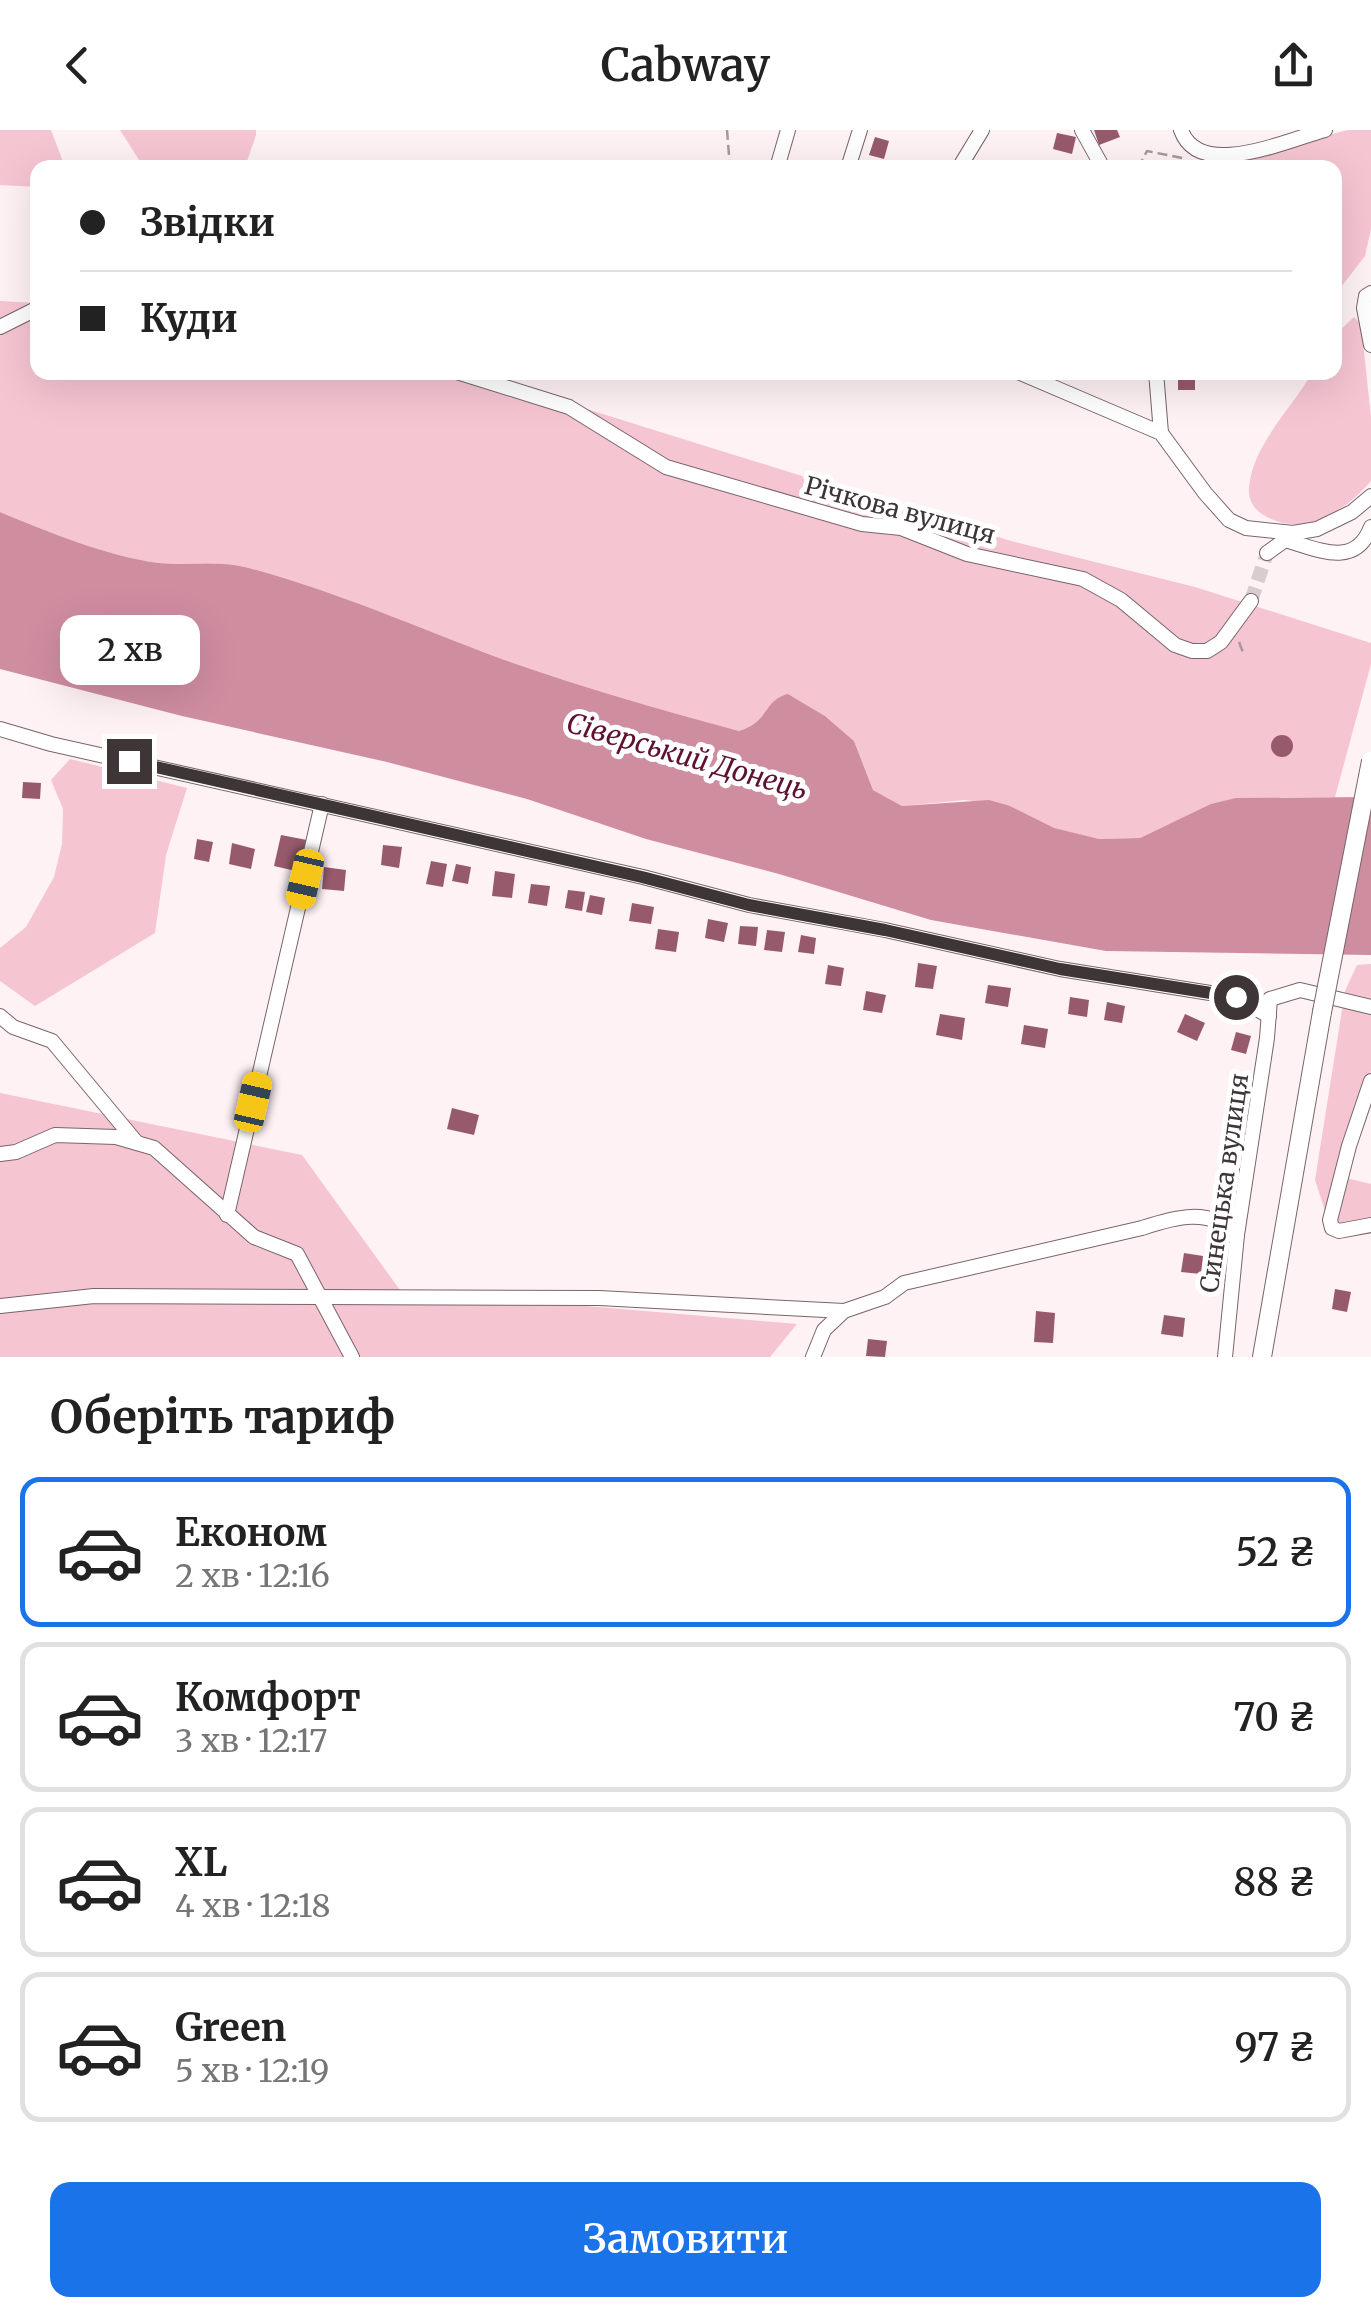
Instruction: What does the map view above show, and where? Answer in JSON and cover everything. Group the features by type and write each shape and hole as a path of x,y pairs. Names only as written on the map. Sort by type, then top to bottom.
{"main road":[{"path":"1262,1357 1322,1012 1371,761"}],"street":[{"path":"779,160 788,130"},
{"path":"851,160 860,130"},
{"path":"964,160 982,130"},
{"path":"1082,130 1099,160"},
{"path":"1180,130 1186,143 1208,156 1221,158 1325,130"},
{"path":"1371,293 1366,296 1364,308 1371,345"},
{"path":"0,326 30,312"},
{"name":"Річкова вулиця","path":"483,380 569,407 666,466 862,524 901,528 967,554 1084,579 1121,600 1175,645 1192,651 1207,651 1221,642 1251,601"},
{"path":"1037,380 1160,433 1229,520 1246,528 1293,533 1317,529 1352,512 1371,496"},
{"path":"1157,380 1160,433"},
{"path":"1267,554 1285,540 1346,553 1366,541 1371,527"},
{"path":"0,730 749,905 1060,969 1236,997 1269,1016 1270,999 1300,990 1371,1008"},
{"path":"227,1214 322,804"},
{"path":"0,1016 13,1027 52,1041 138,1143"},
{"name":"Синецька вулиця","path":"1225,1357 1237,1235 1269,1016"},
{"path":"1371,1080 1330,1220 1332,1228 1339,1231 1371,1226"},
{"path":"0,1154 16,1152 55,1135 116,1137 154,1148 254,1236 296,1254 352,1357"},
{"path":"0,1306 94,1296 599,1298 844,1310 885,1298 904,1283 1142,1228 1178,1216 1224,1222 1237,1235"},
{"path":"813,1357 824,1330 844,1310"}],"path":[{"path":"727,130 729,160"},
{"path":"1142,160 1147,151 1155,150 1184,160 1208,156"}],"shaded area":[{"path":"0,130 51,130 62,160 30,160 30,187 0,185"},
{"path":"120,130 256,130 247,160 139,160"},
{"path":"1348,130 1371,130 1371,229 1365,256 1342,286 1342,160 1229,160"},
{"path":"0,301 30,303 30,380 494,380 1011,541 1195,587 1371,643 1371,664 1335,797 1282,797 1167,825 1140,838 1099,839 1054,829 1010,806 965,800 902,806 873,790 854,741 825,716 788,694 754,724 739,731 499,658 281,577 238,566 140,560 57,535 0,512"},
{"path":"1354,317 1361,324 1371,417 1371,481 1348,503 1321,519 1292,524 1277,521 1259,512 1250,499 1257,457 1307,380 1342,380 1342,328"},
{"path":"70,759 187,788 166,855 155,933 35,1006 0,981 0,948 26,927 54,877 62,844 63,809 51,780"},
{"path":"1371,964 1371,1070 1346,1178 1371,1184 1371,1220 1330,1226 1315,1180 1345,991 1357,965"},
{"path":"0,1093 302,1155 400,1290 797,1324 770,1357 0,1357"}],"water":[{"name":"Сіверський Донець","path":"0,512 78,542 140,560 238,566 281,577 499,658 739,731 756,722 774,701 788,694 825,716 854,741 873,790 902,806 989,800 1054,828 1099,839 1140,838 1211,804 1236,798 1371,797 1371,955 1106,951 931,920 646,839 527,799 0,669"}],"building":[{"path":"1094,130 1117,130 1120,137 1099,145"},
{"path":"1057,133 1076,137 1072,154 1053,149"},
{"path":"875,137 889,141 884,159 869,155"},
{"path":"1178,380 1195,380 1195,390 1178,390"},
{"path":"1282,735 1293,746 1282,757 1271,746"},
{"path":"23,782 41,783 40,799 22,798"},
{"path":"281,835 307,840 300,872 274,866"},
{"path":"197,839 213,842 209,862 194,859"},
{"path":"232,843 255,849 251,869 229,864"},
{"path":"383,845 402,847 399,868 381,865"},
{"path":"431,861 447,864 443,887 426,884"},
{"path":"456,864 471,867 468,884 452,881"},
{"path":"324,867 346,870 344,891 322,889"},
{"path":"495,871 515,874 512,898 492,896"},
{"path":"531,884 550,886 547,906 528,903"},
{"path":"568,890 585,892 582,911 565,908"},
{"path":"590,895 605,898 602,915 586,912"},
{"path":"632,903 654,907 651,924 629,921"},
{"path":"708,919 728,923 724,942 705,938"},
{"path":"740,926 758,927 756,946 738,944"},
{"path":"658,929 679,932 676,952 655,949"},
{"path":"767,930 785,932 782,952 764,950"},
{"path":"801,935 816,938 814,954 798,952"},
{"path":"918,963 937,966 933,989 915,987"},
{"path":"828,965 844,968 841,986 825,984"},
{"path":"988,985 1011,988 1008,1007 985,1003"},
{"path":"866,991 886,995 882,1013 863,1010"},
{"path":"1070,997 1089,1000 1087,1017 1068,1014"},
{"path":"1107,1002 1125,1006 1122,1023 1104,1020"},
{"path":"940,1014 965,1018 962,1040 936,1035"},
{"path":"1185,1014 1205,1023 1197,1041 1177,1032"},
{"path":"1024,1025 1048,1029 1045,1048 1021,1044"},
{"path":"1236,1032 1251,1036 1246,1054 1231,1050"},
{"path":"452,1108 479,1115 474,1135 447,1129"},
{"path":"1184,1253 1203,1256 1201,1274 1181,1272"},
{"path":"1335,1289 1351,1292 1347,1312 1332,1309"},
{"path":"1036,1311 1055,1313 1053,1343 1034,1342"},
{"path":"1164,1315 1185,1318 1183,1337 1161,1334"},
{"path":"868,1339 887,1341 885,1357 866,1356"}],"tunnel":[{"path":"1251,601 1267,553"}],"route":[{"path":"129,761 642,877 749,905 1060,969 1236,997"}]}
